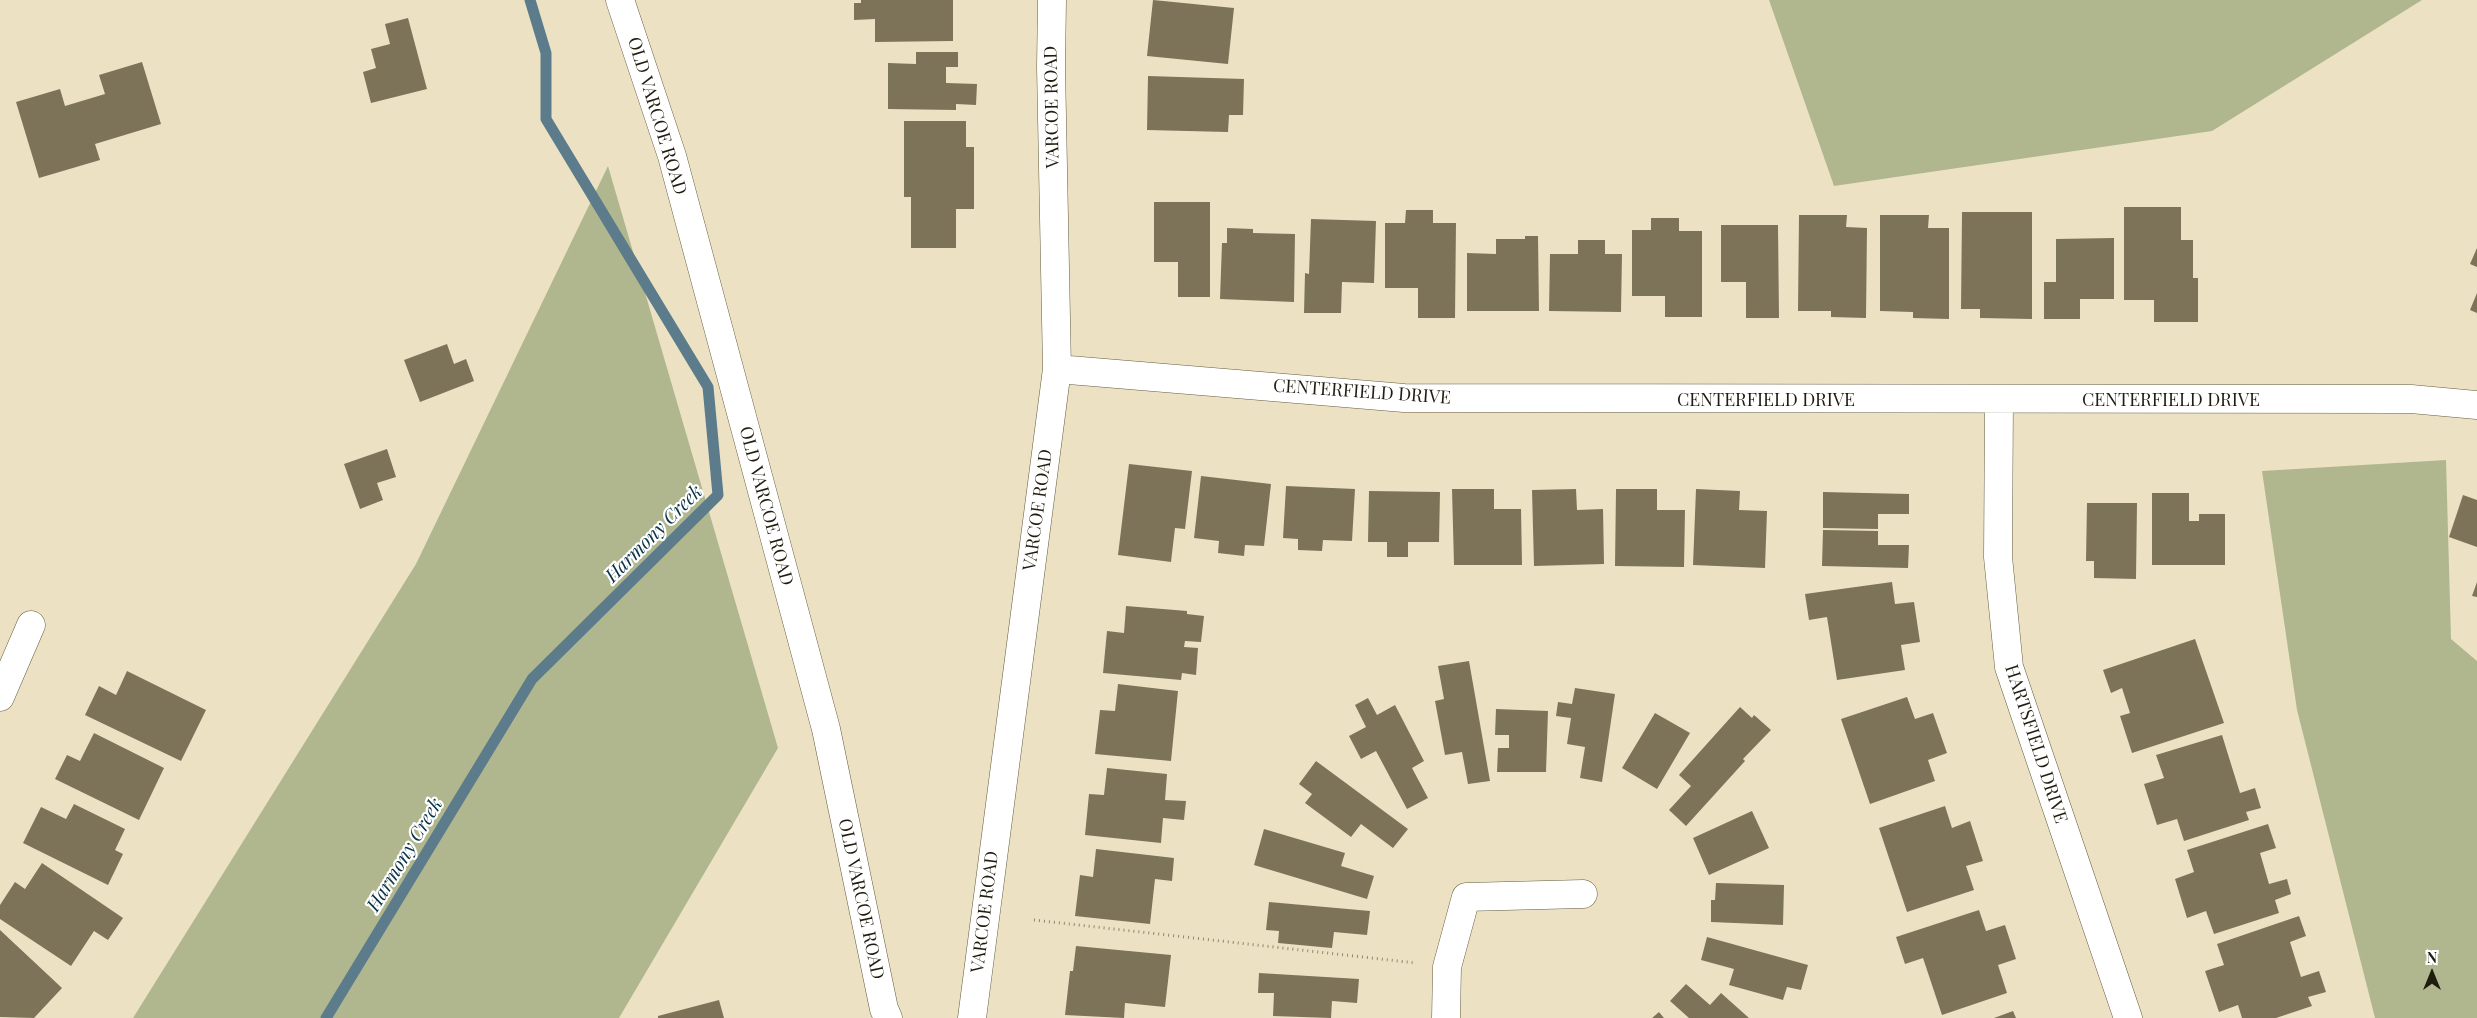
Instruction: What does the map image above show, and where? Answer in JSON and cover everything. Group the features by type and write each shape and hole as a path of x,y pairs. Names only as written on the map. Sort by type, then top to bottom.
{"street":[{"name":"OLD VARCOE ROAD","path":"620,0 672,156 824,719 884,1009 888,1018"},
{"name":"VARCOE ROAD","path":"972,1018 1057,369 1051,87 1052,0"},
{"name":"CENTERFIELD DRIVE","path":"1057,369 1404,398 1999,401 2411,399 2477,405"},
{"name":"HARTSFIELD DRIVE","path":"1999,401 1998,557 2009,667 2128,1018"},
{"path":"0,697 31,625"},
{"path":"1446,1018 1447,967 1466,897 1583,894"}],"path":[{"path":"1034,920 1447,967"}],"green space":[{"path":"1769,0 2422,0 2212,131 1834,186"},
{"path":"608,166 778,748 619,1018 133,1018 416,564"},
{"path":"2446,460 2451,639 2477,661 2477,1018 2375,1018 2297,710 2262,471"}],"building":[{"path":"861,0 953,0 953,41 875,42 875,19 854,20 854,3 861,3"},
{"path":"1153,0 1234,8 1228,64 1147,56"},
{"path":"408,18 427,89 371,103 363,72 376,68 371,49 390,44 385,24"},
{"path":"916,52 958,52 958,67 946,67 946,83 977,84 976,105 956,104 956,110 888,109 888,63 916,64"},
{"path":"142,62 161,124 95,144 100,160 39,178 16,102 60,89 65,106 105,94 99,75"},
{"path":"1148,76 1244,79 1243,115 1229,115 1228,132 1147,130"},
{"path":"904,121 966,121 966,147 974,147 974,209 956,209 956,248 911,248 911,197 904,197"},
{"path":"1154,202 1210,202 1210,297 1178,297 1178,262 1154,262"},
{"path":"2124,207 2181,207 2181,240 2193,240 2193,278 2198,278 2198,322 2154,322 2154,300 2124,300"},
{"path":"1406,210 1433,210 1433,223 1456,223 1455,318 1418,318 1418,288 1385,288 1385,223 1405,223"},
{"path":"1962,212 2032,212 2032,319 1980,318 1980,309 1961,309"},
{"path":"1799,215 1847,215 1846,227 1867,228 1866,318 1831,317 1831,311 1798,311"},
{"path":"1880,215 1929,215 1928,228 1949,228 1949,319 1913,318 1913,312 1880,311"},
{"path":"1651,218 1679,218 1679,231 1702,231 1702,317 1665,317 1665,296 1632,296 1632,230 1651,230"},
{"path":"1311,219 1376,221 1374,283 1342,282 1341,313 1304,313 1305,273 1309,274"},
{"path":"1721,225 1778,225 1779,318 1746,318 1746,282 1721,282"},
{"path":"1227,228 1253,229 1253,233 1295,234 1294,302 1220,299 1222,243 1227,243"},
{"path":"1525,236 1538,236 1539,311 1467,311 1467,253 1496,254 1496,239 1525,239"},
{"path":"2114,238 2114,299 2080,299 2080,319 2044,319 2044,282 2056,282 2056,239"},
{"path":"1578,240 1605,240 1605,254 1622,254 1621,312 1549,311 1550,254 1578,254"},
{"path":"2477,248 2477,267 2470,264"},
{"path":"2477,293 2477,313 2470,310"},
{"path":"447,344 454,364 466,359 474,381 420,402 404,360"},
{"path":"387,449 396,477 377,483 383,500 360,509 344,464"},
{"path":"1129,464 1192,471 1185,529 1175,528 1171,562 1118,555"},
{"path":"1201,476 1271,484 1264,546 1245,545 1244,556 1218,553 1219,541 1194,538"},
{"path":"1286,486 1355,489 1352,541 1323,540 1322,551 1298,550 1298,539 1283,538"},
{"path":"1452,489 1494,489 1494,509 1521,509 1522,565 1454,565"},
{"path":"1576,489 1577,510 1603,509 1604,564 1534,566 1532,490"},
{"path":"1616,489 1657,489 1657,510 1685,510 1684,567 1615,566"},
{"path":"1696,489 1740,491 1739,510 1767,511 1765,568 1693,565"},
{"path":"1369,491 1440,492 1439,542 1408,542 1408,557 1387,557 1387,542 1368,542"},
{"path":"1823,492 1909,494 1909,514 1878,514 1878,529 1823,528"},
{"path":"2152,493 2189,493 2189,521 2199,521 2199,514 2225,514 2225,565 2152,565"},
{"path":"2463,495 2477,500 2477,547 2449,537"},
{"path":"2087,503 2137,503 2136,579 2094,578 2094,561 2086,561"},
{"path":"1823,530 1878,531 1878,545 1909,545 1908,568 1822,566"},
{"path":"1892,582 1895,604 1914,602 1920,642 1901,645 1905,670 1837,680 1827,617 1809,620 1805,594"},
{"path":"2477,582 2477,597 2472,596"},
{"path":"1126,606 1187,611 1187,614 1204,616 1201,642 1185,641 1184,647 1198,648 1196,675 1182,673 1181,680 1103,673 1107,631 1124,633"},
{"path":"2195,639 2224,723 2132,753 2120,716 2130,713 2122,688 2111,693 2103,670"},
{"path":"1469,661 1490,781 1468,784 1462,752 1445,755 1435,701 1444,699 1438,666"},
{"path":"127,671 206,710 181,761 85,715 99,686 116,695"},
{"path":"1118,684 1178,691 1171,761 1095,754 1100,710 1115,711"},
{"path":"1575,688 1615,694 1602,782 1580,778 1585,747 1567,744 1571,718 1556,716 1558,702 1572,704"},
{"path":"1907,697 1915,719 1933,713 1947,753 1928,760 1935,781 1870,804 1841,719"},
{"path":"1368,698 1377,715 1395,705 1424,761 1412,768 1428,798 1407,809 1376,751 1361,759 1349,736 1366,727 1355,705"},
{"path":"1740,707 1752,718 1754,715 1771,730 1743,759 1745,761 1686,826 1669,810 1691,786 1679,775"},
{"path":"1496,709 1548,711 1546,772 1497,772 1498,748 1509,748 1509,735 1495,735"},
{"path":"1655,713 1690,733 1657,789 1622,768"},
{"path":"94,733 164,768 139,820 55,779 67,755 80,761"},
{"path":"2222,735 2240,793 2255,788 2261,808 2246,812 2249,820 2184,841 2177,819 2157,825 2144,784 2164,778 2156,755"},
{"path":"1316,761 1408,829 1393,848 1361,824 1351,837 1305,803 1312,794 1299,784"},
{"path":"1107,768 1167,774 1165,800 1186,801 1184,820 1163,818 1161,843 1085,835 1089,794 1104,795"},
{"path":"74,804 125,829 115,850 123,854 108,885 23,843 41,807 66,819"},
{"path":"1945,806 1952,828 1970,821 1983,861 1966,866 1974,890 1907,912 1879,828"},
{"path":"1752,811 1769,848 1709,875 1693,838"},
{"path":"2268,824 2276,848 2260,853 2269,884 2287,879 2291,894 2275,900 2279,913 2214,934 2206,911 2187,918 2175,879 2194,872 2187,850"},
{"path":"1264,829 1345,853 1341,866 1374,876 1367,899 1254,865"},
{"path":"1096,849 1174,858 1172,881 1155,879 1150,924 1075,916 1080,875 1093,877"},
{"path":"42,863 123,918 108,940 94,931 71,966 0,919 0,905 15,882 25,889"},
{"path":"1716,883 1784,885 1783,925 1711,922 1711,900 1715,900"},
{"path":"1269,902 1370,911 1367,935 1334,932 1332,948 1278,943 1279,931 1266,930"},
{"path":"1979,910 1986,931 2005,925 2016,959 1998,965 2007,993 1942,1015 1923,958 1905,964 1896,937"},
{"path":"2299,916 2306,936 2290,942 2301,977 2319,971 2326,992 2308,997 2312,1006 2276,1018 2242,1018 2238,1005 2219,1012 2205,971 2224,965 2217,944"},
{"path":"0,930 62,988 34,1018 0,1017"},
{"path":"1707,937 1808,965 1801,990 1787,987 1783,1000 1729,985 1734,969 1701,960"},
{"path":"1076,946 1171,955 1165,1007 1125,1003 1124,1018 1065,1015 1070,971 1073,971"},
{"path":"1259,973 1359,979 1357,1003 1332,1001 1331,1018 1273,1016 1274,993 1258,993"},
{"path":"1686,984 1710,1005 1721,993 1749,1018 1689,1018 1670,1001"},
{"path":"719,1000 724,1018 658,1018 658,1016"},
{"path":"2013,1011 2016,1018 1994,1018"},
{"path":"1659,1012 1664,1018 1652,1018"}],"waterway":[{"name":"Harmony Creek","path":"326,1018 532,679 718,495 708,387 546,119 546,53 530,0"}]}
